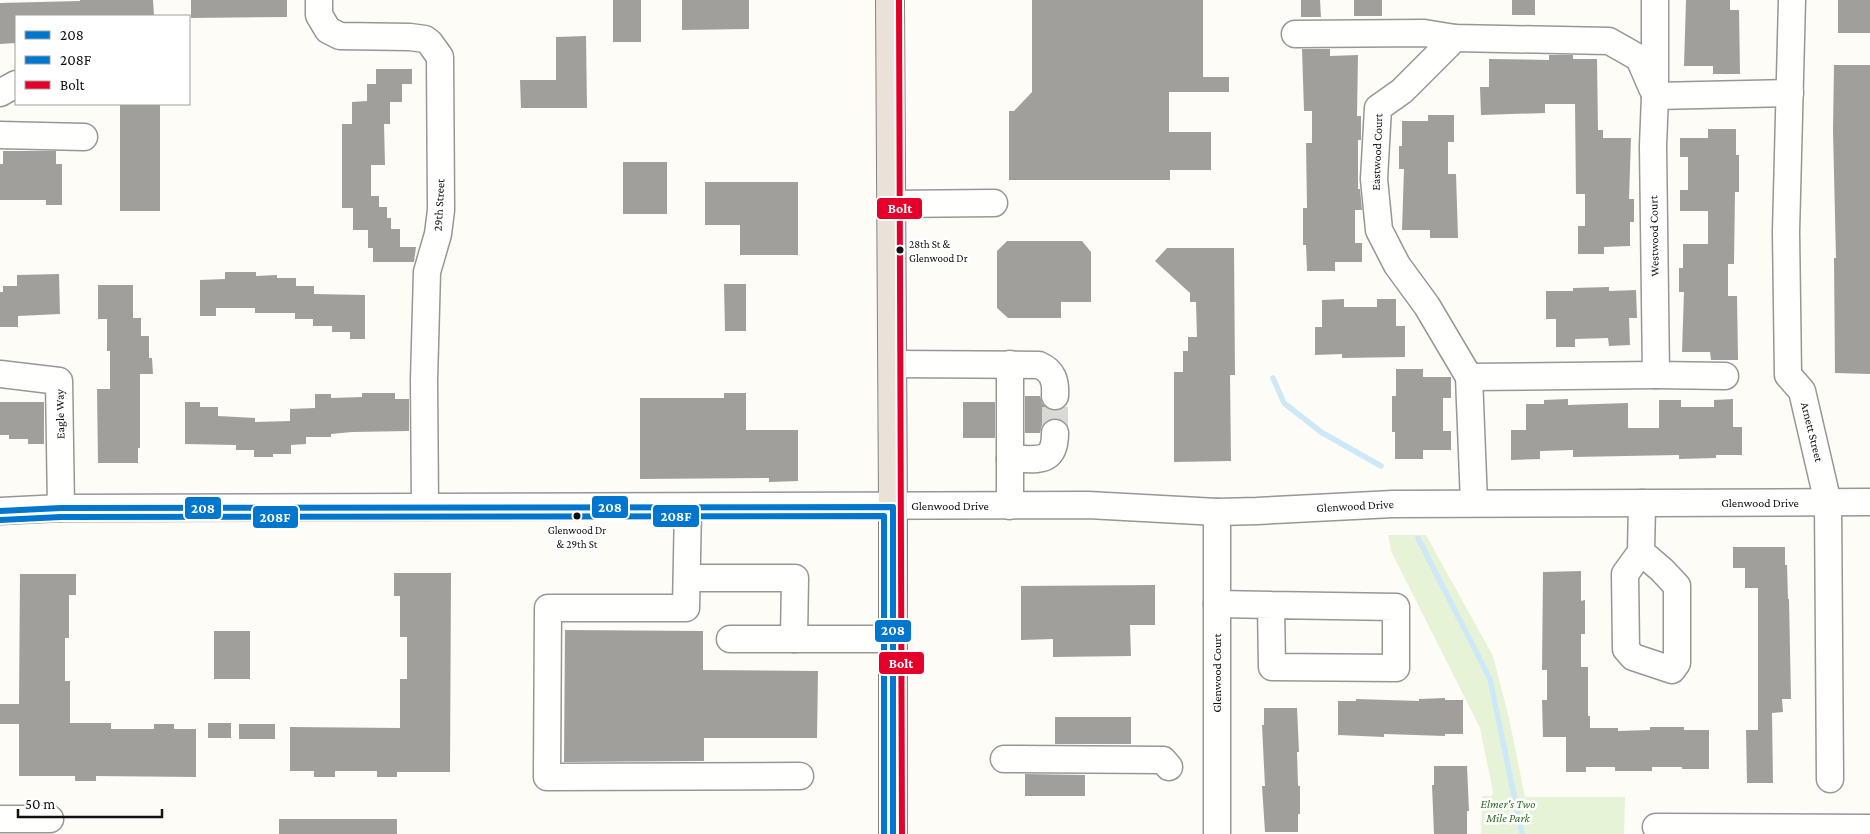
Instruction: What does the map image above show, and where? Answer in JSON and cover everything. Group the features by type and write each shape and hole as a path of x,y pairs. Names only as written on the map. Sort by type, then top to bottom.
{"highway":[{"path":"890,0 893,507 892,834"}],"street":[{"name":"29th Street","path":"319,0 319,15 328,30 340,36 424,39 430,43 440,57 441,210 438,234 427,272 424,380 425,507"},
{"name":"Westwood Court","path":"1655,0 1653,146 1656,376"},
{"name":"Arnett Street","path":"1792,0 1786,232 1788,375 1802,392 1828,502 1830,779"},
{"path":"1295,34 1424,33 1455,38 1610,41 1639,58 1655,96 1790,93"},
{"name":"Eastwood Court","path":"1455,38 1402,91 1378,108 1374,179 1379,230 1397,265 1427,306 1470,377 1474,504"},
{"path":"0,93 15,85"},
{"path":"0,135 84,137"},
{"path":"891,204 994,203"},
{"path":"892,364 1039,365 1051,372 1054,380 1055,396"},
{"path":"1010,364 1010,506"},
{"name":"Eagle Way","path":"0,374 59,381 61,508"},
{"path":"1470,377 1725,376"},
{"path":"1010,459 1044,458 1050,455 1055,446 1055,433"},
{"name":"Glenwood Drive","path":"0,512 61,508 1088,505 1217,512 1257,512 1394,504 1870,502"},
{"path":"1641,552 1642,503"},
{"path":"688,507 686,608 548,608 547,778 800,776"},
{"name":"Glenwood Court","path":"1216,834 1217,512"},
{"path":"687,578 795,578 794,639"},
{"path":"1216,604 1396,607 1396,668 1272,667 1271,605"},
{"path":"730,639 893,639"},
{"path":"1004,759 1163,760 1169,767"},
{"path":"0,819 50,819"},
{"path":"1656,827 1870,828"}],"green space":[{"name":"Elmer's Two Mile Park","path":"1388,535 1426,535 1493,656 1509,718 1525,797 1625,797 1624,834 1481,834 1482,796 1492,796 1493,792 1480,728 1391,551"}],"building":[{"path":"153,0 154,15 15,15 15,43 0,44 0,3"},
{"path":"191,0 287,0 287,17 191,18"},
{"path":"613,0 641,0 641,42 613,42"},
{"path":"682,0 749,0 749,29 682,30"},
{"path":"1032,0 1203,0 1203,77 1229,77 1229,92 1169,92 1169,132 1211,132 1211,170 1170,170 1170,180 1009,180 1009,111 1014,111 1032,92"},
{"path":"1301,0 1320,0 1321,17 1301,17"},
{"path":"1354,0 1382,0 1382,16 1354,16"},
{"path":"1512,0 1535,0 1535,15 1512,15"},
{"path":"1686,0 1730,0 1730,10 1739,10 1740,74 1713,74 1713,66 1684,66"},
{"path":"1838,0 1870,0 1870,33 1838,33"},
{"path":"586,36 587,108 521,108 520,80 556,80 556,37"},
{"path":"1302,49 1330,49 1330,56 1358,55 1357,116 1361,116 1361,140 1358,140 1358,189 1360,189 1362,210 1355,210 1355,243 1362,243 1362,262 1335,262 1335,271 1307,271 1306,245 1303,245 1303,208 1307,208 1306,143 1312,143 1312,111 1304,111"},
{"path":"1549,55 1573,55 1573,59 1597,59 1598,130 1603,130 1603,138 1631,138 1629,199 1634,199 1634,222 1630,222 1630,246 1604,247 1604,254 1578,254 1578,226 1585,226 1585,194 1576,194 1575,104 1545,104 1545,113 1481,115 1480,87 1489,87 1489,59 1549,60"},
{"path":"1834,65 1870,65 1870,374 1835,373"},
{"path":"376,69 412,69 412,84 402,84 402,102 390,102 390,124 384,124 385,165 371,165 371,196 379,196 379,207 387,207 387,218 391,218 391,229 400,229 400,247 416,247 414,262 373,262 373,248 368,248 368,230 353,230 353,208 342,208 342,124 352,124 352,102 367,101 367,84 376,84"},
{"path":"120,105 160,105 160,211 120,211"},
{"path":"1428,115 1454,115 1454,142 1448,142 1448,174 1456,174 1458,238 1430,238 1430,230 1402,230 1404,169 1399,169 1399,146 1402,146 1402,121 1428,121"},
{"path":"1708,129 1736,129 1736,155 1739,155 1739,192 1735,192 1734,264 1728,264 1728,296 1737,296 1738,360 1711,360 1710,352 1682,352 1684,292 1679,292 1679,268 1683,268 1683,244 1708,244 1708,211 1680,211 1680,190 1688,190 1688,157 1680,157 1680,138 1708,138"},
{"path":"3,151 56,151 56,164 62,164 62,205 46,205 46,200 0,200 0,164 3,164"},
{"path":"623,162 667,162 667,214 623,214"},
{"path":"705,182 798,182 798,255 740,255 740,225 705,225"},
{"path":"1007,241 1082,241 1091,252 1091,302 1061,302 1061,318 1008,318 997,308 997,251"},
{"path":"1167,248 1234,248 1235,375 1230,375 1231,461 1174,462 1174,372 1183,372 1183,351 1188,351 1188,337 1197,337 1196,302 1190,302 1190,293 1155,261"},
{"path":"225,272 256,272 256,276 277,275 277,278 296,278 296,286 314,286 314,294 365,295 365,339 350,339 350,332 332,332 332,326 313,326 313,319 295,319 295,313 255,313 255,308 216,308 216,316 200,316 200,280 225,279"},
{"path":"59,274 60,314 18,316 18,327 0,327 0,292 3,292 3,286 17,286 17,275"},
{"path":"724,284 746,284 746,331 725,331"},
{"path":"98,285 133,285 133,318 141,318 141,336 149,336 149,358 152,358 153,374 140,374 140,448 138,448 138,463 98,463 97,389 110,389 110,351 107,351 107,319 98,319"},
{"path":"1609,287 1609,291 1636,290 1637,318 1629,318 1630,345 1609,346 1608,338 1575,339 1575,347 1556,347 1556,319 1546,319 1546,291 1573,291 1573,288"},
{"path":"1344,299 1344,307 1377,307 1377,299 1396,299 1396,326 1405,326 1405,357 1342,358 1342,354 1315,355 1315,327 1322,327 1322,300"},
{"path":"1396,369 1423,369 1423,377 1451,377 1451,398 1443,398 1443,431 1451,431 1451,450 1423,450 1423,459 1395,459 1395,432 1392,432 1392,396 1396,396"},
{"path":"362,393 395,393 395,399 409,399 409,431 352,432 331,434 331,437 306,437 306,444 291,445 291,454 273,454 273,457 254,457 254,450 236,450 236,445 185,444 185,402 200,402 200,407 218,407 218,416 255,418 255,422 290,421 290,409 315,408 315,394 331,394 331,398 362,397"},
{"path":"724,393 746,393 746,430 798,430 798,481 769,482 769,478 640,479 640,398 724,398"},
{"path":"1025,396 1040,396 1042,403 1047,408 1054,411 1061,410 1061,420 1056,418 1048,420 1042,425 1040,433 1025,433"},
{"path":"1568,399 1568,405 1628,403 1628,428 1659,428 1659,400 1681,400 1681,407 1714,407 1714,400 1733,399 1733,427 1742,427 1742,455 1716,455 1716,458 1679,459 1679,455 1573,457 1573,450 1540,451 1540,459 1511,460 1511,430 1526,430 1526,404 1544,404 1544,400"},
{"path":"0,402 44,402 44,444 28,444 28,439 9,439 9,435 0,435"},
{"path":"963,402 995,402 995,438 963,438"},
{"path":"1733,547 1785,547 1789,599 1791,699 1782,699 1783,712 1772,713 1773,783 1747,783 1746,730 1758,730 1758,588 1745,588 1745,568 1733,568"},
{"path":"1581,571 1581,601 1585,600 1585,634 1581,634 1581,667 1588,667 1588,716 1590,716 1590,728 1618,728 1618,731 1650,730 1650,727 1684,727 1684,730 1709,730 1709,769 1652,767 1652,771 1615,771 1615,767 1586,767 1586,772 1566,772 1566,737 1543,737 1542,700 1547,700 1547,670 1542,670 1543,572"},
{"path":"394,573 451,573 450,772 397,772 397,777 377,777 377,771 335,771 335,777 314,777 314,771 290,771 290,727 400,728 400,679 407,679 407,637 400,637 400,596 394,596"},
{"path":"20,574 76,574 76,595 69,595 69,638 65,638 65,681 70,681 70,723 111,723 111,729 154,729 154,724 174,724 174,729 196,729 196,777 96,776 96,781 75,781 75,776 19,776 19,724 0,724 0,704 19,704"},
{"path":"1155,585 1155,625 1130,625 1131,656 1053,657 1053,639 1021,640 1021,586"},
{"path":"565,630 703,631 703,670 818,671 817,738 704,738 704,761 564,762"},
{"path":"214,631 250,631 250,679 214,679"},
{"path":"1445,698 1445,700 1463,700 1463,734 1445,734 1445,736 1384,734 1384,737 1338,735 1338,701 1356,701 1356,699 1419,701 1419,699"},
{"path":"1264,708 1297,708 1298,786 1300,786 1298,832 1265,832 1262,786 1265,786 1262,725 1264,725"},
{"path":"1055,717 1131,717 1131,744 1055,744"},
{"path":"208,723 231,723 231,738 208,738"},
{"path":"239,724 275,724 275,739 239,739"},
{"path":"1434,766 1467,766 1469,811 1467,811 1467,834 1434,834 1432,785 1434,785"},
{"path":"1025,774 1085,775 1085,796 1025,796"},
{"path":"279,819 397,819 397,834 279,834"}],"waterway":[{"path":"1273,378 1284,403 1321,432 1381,466"},
{"path":"1418,538 1490,679 1522,834"}],"tunnel":[{"path":"1055,396 1055,433"}],"transit line":[{"name":"Bolt","path":"899,0 902,834"},
{"name":"208","path":"0,511 61,508 893,507 893,834"},
{"name":"208F","path":"0,520 61,517 884,516 884,834"}],"place":[{"name":"28th St & Glenwood Dr","path":"900,250"},
{"name":"Glenwood Dr & 29th St","path":"577,516"}]}
